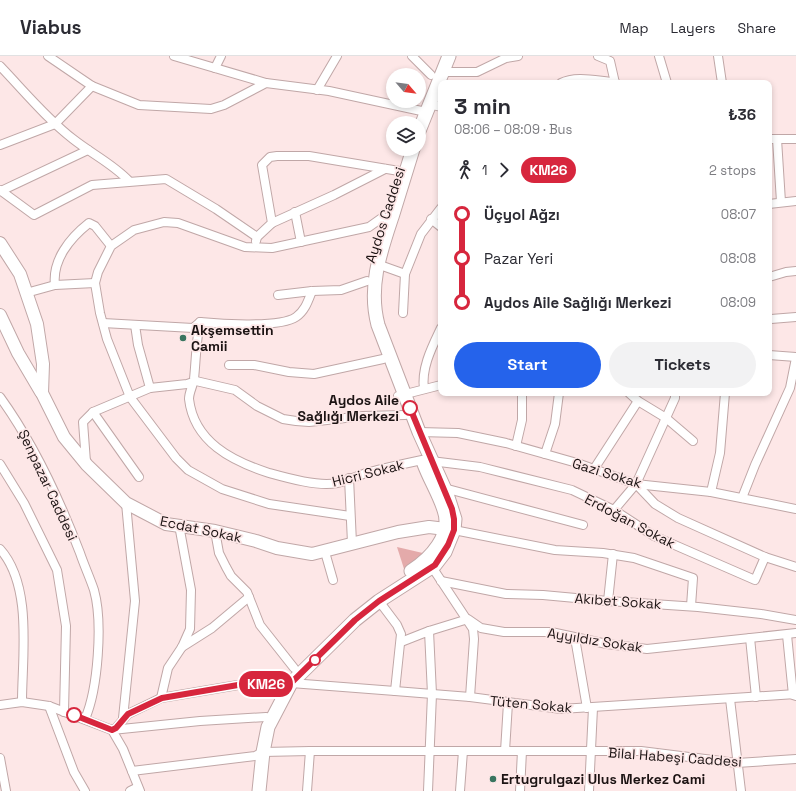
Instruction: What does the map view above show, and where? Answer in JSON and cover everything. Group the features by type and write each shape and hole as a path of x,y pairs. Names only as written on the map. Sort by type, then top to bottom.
{"main road":[{"path":"422,116 429,108 441,56"},
{"path":"436,74 449,56"},
{"name":"Aydos Caddesi","path":"253,791 266,717 288,684 355,620 379,601 432,567 445,552 449,530 419,432 383,359 369,319 367,281 369,260 404,156"},
{"name":"Aydos Caddesi","path":"259,791 259,754 270,722 294,668 362,604 415,569 432,554 449,530 454,519 444,488 427,460 405,416 401,394 377,320 374,286 377,264 412,156"}],"street":[{"path":"48,56 92,86 139,105 211,110 224,105 266,83"},
{"path":"174,56 266,83 429,108"},
{"path":"215,68 222,56"},
{"path":"317,90 338,56"},
{"path":"412,56 436,74 477,72 506,58 518,56"},
{"path":"598,56 610,61 615,80"},
{"path":"659,56 666,80"},
{"path":"718,56 722,80"},
{"path":"0,66 55,124 88,150 119,171 129,181"},
{"path":"0,145 55,124 92,86"},
{"path":"781,202 773,139 796,139"},
{"path":"88,150 0,190 34,215 92,185 129,181 148,182 166,179 216,209 257,237"},
{"path":"272,223 262,165 270,158 277,156 316,157 399,171"},
{"path":"255,248 257,237 272,223 384,169"},
{"path":"772,204 796,201"},
{"path":"403,313 405,274 421,234 438,211"},
{"path":"295,212 301,242"},
{"path":"350,516 269,504 222,489 202,479 176,458 130,397 107,339 95,283 98,272 111,246 134,230 164,222 178,223 231,243 255,248 272,248 369,227 383,217"},
{"path":"431,219 438,225"},
{"path":"55,285 55,271 59,259 73,238 89,223 95,226 111,246"},
{"name":"Ecdat Sokak","path":"0,243 20,274 37,324 41,343 42,393 64,437 87,465 126,503 166,524 215,531 290,551 312,554 324,552 352,543 429,527 449,530"},
{"path":"377,264 405,274"},
{"path":"772,276 796,271"},
{"path":"278,295 312,291 341,290 367,281"},
{"path":"26,293 55,285 95,283"},
{"path":"103,323 193,328 200,322 230,325 285,321 294,318 302,311 312,291"},
{"path":"0,315 18,353 42,393"},
{"path":"772,319 796,317"},
{"name":"Hicri Sokak","path":"200,322 194,381 191,387 189,399 196,421 205,437 220,452 248,466 281,477 322,484 338,483 349,478 384,468 427,460"},
{"path":"135,325 138,345 150,388"},
{"path":"424,389 422,378 431,350 438,335"},
{"path":"742,498 755,465 790,388 796,358 772,355"},
{"path":"229,365 254,364 289,372 314,374 383,359"},
{"path":"87,465 82,422 93,412 150,388 194,381 235,390 257,406 283,419 309,422 363,416 405,416"},
{"path":"401,394 438,386"},
{"path":"516,446 522,420 522,396"},
{"path":"545,454 555,424 559,396"},
{"path":"632,396 666,418 693,441"},
{"path":"614,510 636,484 675,396"},
{"path":"711,492 721,446 725,396"},
{"name":"Şenpazar Caddesi","path":"0,397 21,426 67,518 94,591 98,618 98,652 92,695 85,719"},
{"path":"594,469 638,401"},
{"path":"93,412 139,477"},
{"name":"Gazi Sokak","path":"419,432 458,433 516,446 594,469 636,484 711,492 795,508"},
{"name":"Erdoğan Sokak","path":"427,460 480,467 572,490 614,510 654,536 755,580 765,557"},
{"path":"0,464 24,503 57,570 66,626 64,712"},
{"path":"349,478 352,543"},
{"path":"636,484 655,504 678,518 765,557 796,567"},
{"path":"444,488 583,525"},
{"path":"123,718 135,601 126,503"},
{"path":"162,698 168,668 182,647 190,629 191,590 179,525"},
{"path":"449,530 555,550 613,554 640,560 693,578 691,606"},
{"path":"215,531 219,553 231,576 247,592 260,626 294,668"},
{"path":"0,549 16,578 22,601 24,622 22,702"},
{"path":"324,552 333,580"},
{"path":"608,601 613,554"},
{"path":"432,567 468,619 473,629 474,639 470,697"},
{"name":"Akıbet Sokak","path":"441,581 506,594 543,595 691,606 761,614 796,620"},
{"path":"182,647 212,628 249,597"},
{"path":"379,601 397,625 401,634 395,691"},
{"path":"401,642 429,631 468,619"},
{"name":"Ayyıldız Sokak","path":"468,619 481,628 488,630 504,632 551,632 575,638 647,649 796,633"},
{"path":"428,791 431,750 432,694 429,631"},
{"path":"787,635 795,695"},
{"path":"575,638 590,708 591,751 589,791"},
{"path":"750,638 756,697"},
{"name":"Tüten Sokak","path":"112,730 116,728 123,718 134,710 162,698 238,685 288,684 395,691 470,697 561,709 795,695"},
{"path":"730,699 741,791"},
{"path":"0,705 22,702 49,706 112,730 200,721 266,717"},
{"path":"505,751 508,703"},
{"path":"49,706 74,772 85,791"},
{"path":"112,730 123,749 139,789 130,791"},
{"path":"307,791 310,751"},
{"name":"Bilal Habeşi Caddesi","path":"132,771 259,754 310,751 641,751 738,762 796,759"},
{"path":"460,791 463,751"},
{"path":"520,791 522,751"},
{"path":"0,758 4,790"}],"shaded area":[{"path":"397,547 427,554 405,572"}],"bus line":[{"name":"KM26","path":"74,715 112,730 116,728 128,714 162,698 238,685 291,683 367,610 435,565 445,552 452,537 454,530 454,519 447,494 431,461 410,408"}],"place":[{"name":"Akşemsettin Camii","path":"183,338"},
{"name":"Aydos Aile Sağlığı Merkezi","path":"410,408"},
{"name":"Ertugrulgazi Ulus Merkez Cami","path":"493,779"}]}
